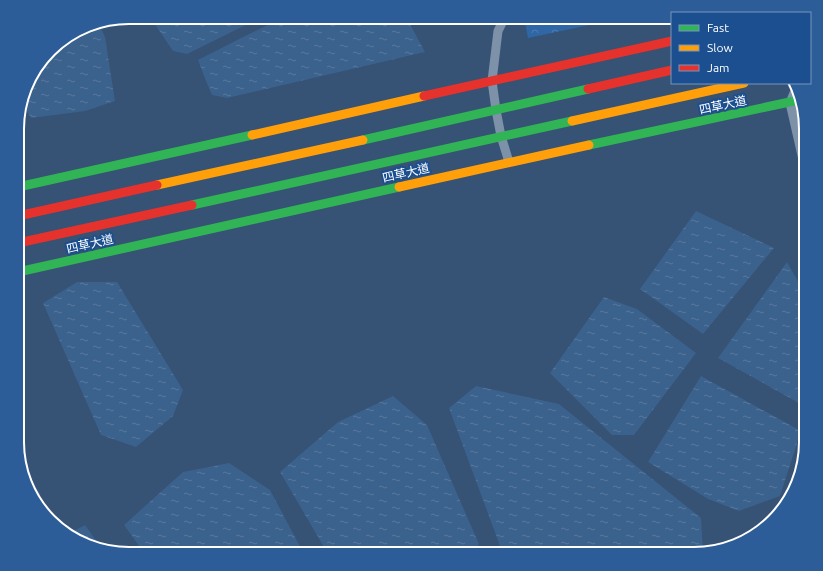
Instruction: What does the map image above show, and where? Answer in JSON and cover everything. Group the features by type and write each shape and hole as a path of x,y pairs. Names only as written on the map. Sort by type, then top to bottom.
{"street":[{"path":"24,187 671,41"},
{"path":"24,215 671,70"},
{"name":"四草大道","path":"24,242 739,84"},
{"name":"四草大道","path":"24,271 509,162 795,101"}],"lane":[{"path":"502,24 498,31 492,81 501,136 509,162"},
{"path":"793,95 790,102 799,142"}],"green space":[{"path":"525,24 594,24 528,38"}],"water":[{"path":"155,24 248,24 187,54 173,51"},
{"path":"270,24 410,24 425,52 227,98 212,95 198,60"},
{"path":"101,28 105,37 115,101 85,111 31,118 26,108 38,76 46,65 70,42 89,32"},
{"path":"696,211 774,248 703,334 640,289"},
{"path":"787,262 799,283 799,403 718,358"},
{"path":"77,282 117,282 183,390 173,416 136,447 101,435 43,303"},
{"path":"604,297 637,309 696,353 634,435 612,435 550,373"},
{"path":"701,376 799,430 799,437 780,496 739,511 708,499 648,462"},
{"path":"476,386 559,404 701,518 703,546 500,547 449,408"},
{"path":"393,396 427,425 479,544 477,547 324,547 280,472 338,422"},
{"path":"229,463 270,490 300,547 140,547 124,525 183,472"},
{"path":"32,481 41,495 38,495"},
{"path":"85,525 97,542 89,539 73,531"}],"traffic: fast":[{"path":"363,140 588,89"},
{"path":"589,145 795,101"},
{"path":"192,205 572,121"},
{"path":"24,186 252,135"},
{"path":"24,271 399,187"}],"traffic: slow":[{"path":"572,121 739,84"},
{"path":"252,135 424,96"},
{"path":"157,185 363,140"},
{"path":"399,187 589,145"}],"traffic: jam":[{"path":"424,96 671,41"},
{"path":"588,89 671,70"},
{"path":"24,215 157,185"},
{"path":"24,242 192,205"}]}
